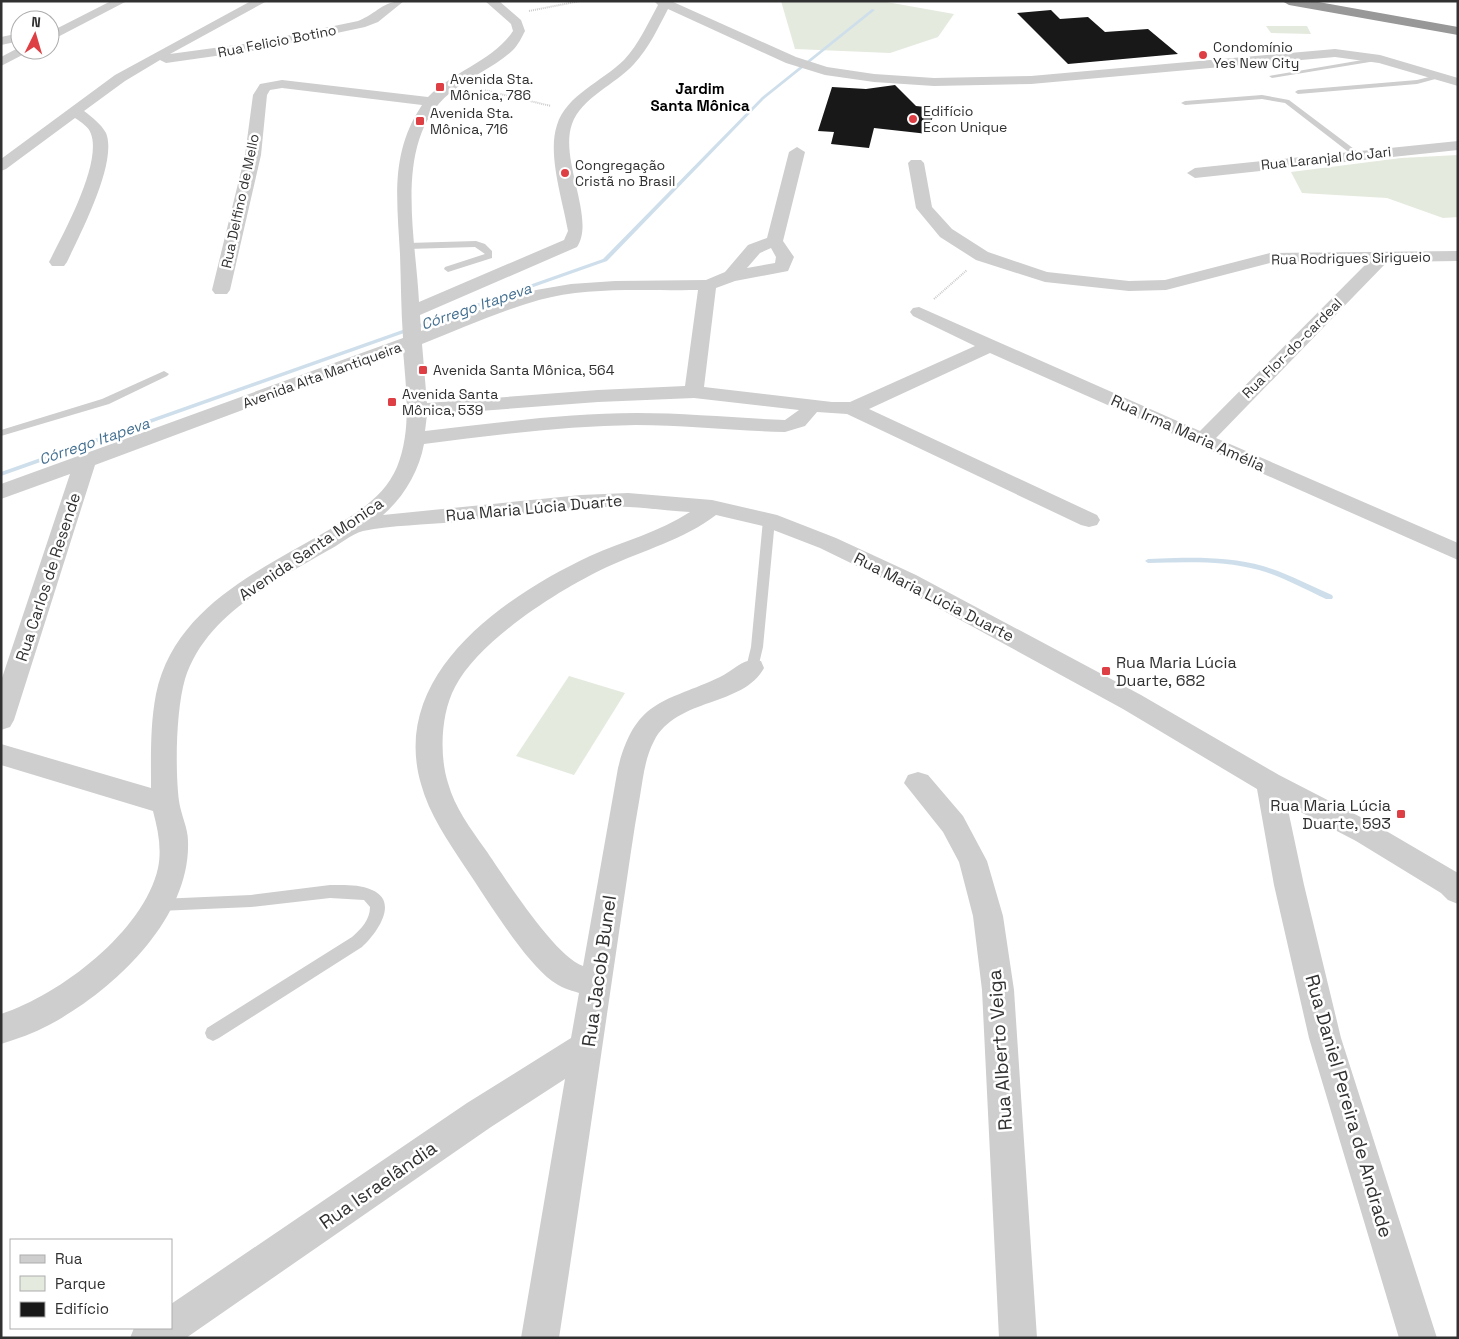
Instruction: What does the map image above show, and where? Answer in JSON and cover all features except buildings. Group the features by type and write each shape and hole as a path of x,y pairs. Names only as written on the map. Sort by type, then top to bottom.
{"highway":[{"path":"1289,1 1458,31"}],"street":[{"path":"60,30 121,1"},
{"path":"1,166 74,111 148,61 261,1"},
{"name":"Rua Felicio Botino","path":"148,61 257,46 361,24 374,19 398,1"},
{"path":"491,1 509,15"},
{"path":"411,328 571,243 576,231 562,149 563,126 573,111 639,51 663,2 794,61 812,67 874,78 934,82 1054,78 1325,53 1354,54 1380,59 1458,82"},
{"name":"Avenida Santa Monica","path":"1,1029 36,1016 85,985 131,941 159,905 172,872 175,842 166,804 164,714 173,676 186,649 203,628 253,584 353,525 383,503 397,488 407,468 418,410 411,328 404,178 409,144 417,123 431,102 509,47 516,38 519,31 517,24 509,15"},
{"name":"Rua Delfino de Mello","path":"221,290 253,155 260,95 268,85 289,84 431,102"},
{"path":"58,262 98,172 101,147 99,135 92,125 74,111"},
{"name":"Rua Laranjal do Jari","path":"1195,173 1358,154 1458,145"},
{"path":"732,276 754,249 774,241 797,152"},
{"name":"Rua Rodrigues Sirigueio","path":"916,163 924,208 946,233 982,256 1045,277 1129,286 1166,285 1270,258 1458,256"},
{"name":"Avenida Alta Mantiqueira","path":"1,492 85,462 411,328 536,295 570,289 615,286 708,285 732,276 766,272 782,267 785,262 785,257 774,241"},
{"name":"Rua Flor-do-cardeal","path":"1202,440 1383,257"},
{"path":"694,392 708,285"},
{"name":"Rua Irma Maria Amélia","path":"919,312 990,346 1458,552"},
{"path":"418,410 598,396 694,392 811,406 850,408 865,404 990,346"},
{"path":"414,439 515,426 587,421 702,421 785,426 797,423 805,417 811,406"},
{"path":"850,408 1089,520"},
{"name":"Rua Carlos de Resende","path":"1,720 85,462"},
{"name":"Rua Maria Lúcia Duarte","path":"353,525 581,502 628,500 712,507 769,520 828,543 908,581 1132,702 1269,783 1366,833 1455,883"},
{"path":"596,984 567,974 547,956 454,828 434,783 430,756 435,711 444,684 466,656 502,622 551,586 600,562 681,527 701,516 712,507"},
{"name":"Rua Jacob Bunel","path":"540,1338 588,1046 622,816 634,757 646,730 665,712 692,696 737,680 752,668"},
{"path":"1,754 166,804"},
{"name":"Rua Alberto Veiga","path":"918,783 953,824 973,861 988,916 998,990 1018,1338"},
{"name":"Rua Daniel Pereira de Andrade","path":"1269,783 1289,885 1325,1038 1418,1338"},
{"name":"Rua Israelândia","path":"172,1326 479,1115 588,1046"},
{"name":"Rua Israelândia","path":"149,1338 166,1329"}],"lane":[{"path":"1272,76 1380,59"},
{"path":"1298,92 1417,82 1437,77"},
{"path":"1185,103 1262,97 1287,101 1358,154"},
{"path":"408,246 476,244 482,246 489,253 489,256 480,260 448,269"},
{"path":"1,433 92,408 127,394 164,374"},
{"path":"752,668 757,647 769,520"},
{"path":"159,905 252,900 339,892 359,892 369,895 376,903 378,913 376,922 357,942 213,1033"}],"path":[{"path":"509,15 580,1"},
{"path":"455,84 573,111"},
{"path":"919,312 982,256"}],"green space":[{"path":"781,1 881,1 954,14 938,37 890,53 795,49"},
{"path":"1266,26 1307,26 1311,34 1271,33"},
{"path":"1458,155 1458,217 1443,218 1387,198 1302,193 1291,172 1401,158"},
{"path":"569,676 625,693 574,775 516,756"}],"waterway":[{"name":"Córrego Itapeva","path":"1,474 605,260 763,98 873,10"},
{"path":"1148,561 1188,560 1240,563 1282,576 1329,597"}],"place":[{"name":"Condomínio Yes New City","path":"1203,55"},
{"name":"Avenida Sta. Mônica, 786","path":"440,87"},
{"name":"Edifício Econ Unique","path":"913,119"},
{"name":"Avenida Sta. Mônica, 716","path":"420,121"},
{"name":"Congregação Cristã no Brasil","path":"565,173"},
{"name":"Avenida Santa Mônica, 564","path":"423,370"},
{"name":"Avenida Santa Mônica, 539","path":"392,402"},
{"name":"Rua Maria Lúcia Duarte, 682","path":"1106,671"},
{"name":"Rua Maria Lúcia Duarte, 593","path":"1401,814"}],"district":[{"name":"Jardim Santa Mônica","path":"700,96"}]}
